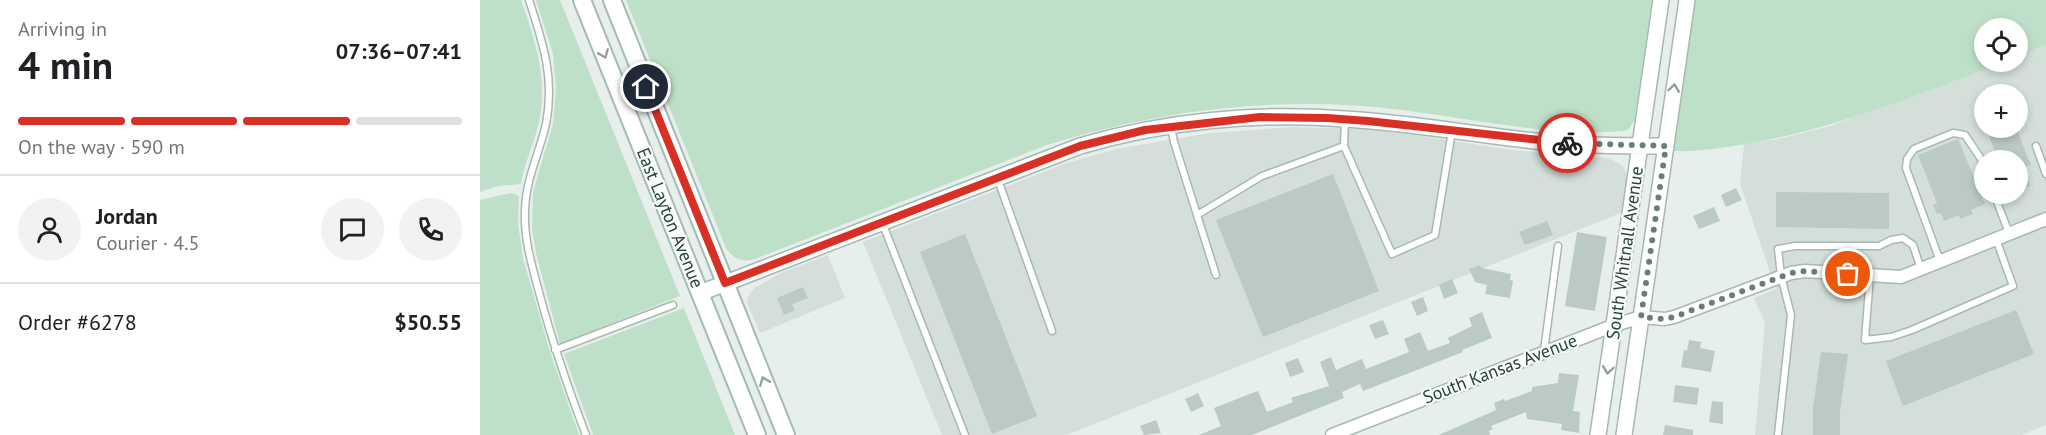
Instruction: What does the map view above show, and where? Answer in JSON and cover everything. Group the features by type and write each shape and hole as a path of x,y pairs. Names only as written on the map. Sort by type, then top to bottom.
{"main road":[{"name":"East Layton Avenue","path":"582,0 757,435"},
{"name":"East Layton Avenue","path":"612,0 786,435"}],"street":[{"name":"South Whitnall Avenue","path":"1598,435 1661,0"},
{"name":"South Whitnall Avenue","path":"1624,435 1687,0"},
{"path":"700,293 997,177 1104,139 1171,126 1260,117 1345,119 1544,142 1666,146"},
{"name":"South Kansas Avenue","path":"1332,435 1544,351 1641,317 1665,319 1674,317 1781,276 1805,271 1901,277 2046,219"}],"lane":[{"path":"528,0 547,58 549,88 546,124 526,191 525,233 555,350 586,435"},
{"path":"1345,119 1344,146 1392,254 1435,235 1452,131"},
{"path":"1171,126 1216,275"},
{"path":"1940,261 1906,168 1907,159 1914,149 1953,133 1965,135 1975,150"},
{"path":"1197,215 1262,176 1344,146"},
{"path":"2036,146 2046,174"},
{"path":"997,177 1052,332"},
{"path":"1998,204 2009,234"},
{"path":"882,222 965,435"},
{"path":"1778,435 1791,315 1781,276 1778,249 1795,246 1879,246 1903,238 1913,245 1921,269"},
{"path":"1870,275 1865,340 1891,337 2013,286 1996,239"},
{"path":"1544,351 1558,246"},
{"path":"555,350 673,305"}],"shaded area":[{"path":"2046,45 2046,425 2021,435 1755,435 1765,323 1754,298 1776,289 1740,184 1744,144 1783,138 1830,126 1977,72 2028,72 2028,52"},
{"path":"1292,127 1359,129 1511,150 1609,158 1623,166 1628,177 1623,212 1067,435 942,435 863,242 1064,164 1116,149 1210,133"},
{"path":"828,255 845,298 760,333 747,303 754,288 783,272"}],"green space":[{"path":"480,0 521,0 536,47 542,94 538,126 521,184 498,186 480,192"},
{"path":"536,0 560,0 680,296 560,344 536,253 532,228 533,192 553,124 556,89 553,54"},
{"path":"626,0 1652,0 1635,119 1629,129 1624,131 1568,132 1402,110 1312,104 1223,108 1179,114 1135,122 1047,145 755,259 746,260 735,258 726,248"},
{"path":"1695,0 2046,0 2046,45 2028,52 2028,18 1974,18 1974,72 1978,72 1909,98 1812,129 1728,147 1673,151"},
{"path":"511,193 519,196 518,223 523,258 550,352 579,435 480,435 480,200"},
{"path":"684,308 735,435 593,435 564,354"}],"building":[{"path":"1990,138 2020,138 2025,150 1994,150"},
{"path":"1958,139 1974,178 1974,204 1985,204 1971,210 1973,214 1960,219 1959,215 1944,221 1941,213 1937,214 1933,205 1937,203 1918,155"},
{"path":"1333,174 1379,291 1263,337 1216,220"},
{"path":"1736,188 1742,200 1726,207 1721,195"},
{"path":"1776,192 1889,193 1889,229 1776,227"},
{"path":"1714,207 1720,221 1699,229 1693,216"},
{"path":"1547,221 1553,235 1525,245 1519,232"},
{"path":"1577,232 1607,237 1595,311 1565,306"},
{"path":"965,234 1037,416 992,434 920,252"},
{"path":"1480,265 1482,268 1511,274 1510,280 1513,281 1510,298 1485,294 1487,285 1475,282 1469,269"},
{"path":"1452,279 1458,293 1444,299 1439,285"},
{"path":"803,287 808,298 792,304 795,310 784,315 777,298"},
{"path":"1423,297 1428,311 1417,316 1411,302"},
{"path":"2016,310 2034,354 1903,406 1886,361"},
{"path":"1482,312 1492,338 1462,350 1463,352 1363,391 1360,384 1342,392 1344,398 1252,435 1199,435 1221,426 1214,408 1247,395 1258,391 1267,412 1293,402 1291,398 1329,386 1320,362 1331,357 1336,370 1362,359 1366,369 1409,352 1404,339 1420,332 1428,351 1450,343 1448,338 1472,326 1469,318"},
{"path":"1383,320 1389,334 1375,339 1369,325"},
{"path":"1689,340 1701,342 1700,348 1715,351 1711,372 1681,367 1684,350 1687,351"},
{"path":"1821,352 1848,354 1840,411 1840,435 1813,435 1813,408"},
{"path":"1298,358 1304,372 1290,377 1285,363"},
{"path":"1559,373 1579,375 1573,411 1580,412 1579,433 1561,430 1562,424 1527,419 1526,412 1491,426 1493,429 1489,431 1490,435 1439,435 1496,410 1494,403 1532,391 1532,387 1558,383"},
{"path":"1675,385 1699,388 1697,405 1673,402"},
{"path":"1198,393 1204,406 1191,412 1185,399"},
{"path":"1712,401 1723,402 1723,424 1709,422"},
{"path":"1156,420 1161,433 1144,435 1140,426"},
{"path":"1665,425 1693,430 1693,435 1663,435"}],"way so far":[{"path":"1567,143 1666,146 1641,317 1665,319 1674,317 1791,273 1805,271 1848,274"}],"route":[{"path":"646,87 725,283 1080,146 1145,130 1260,117 1327,118 1567,143"}]}
